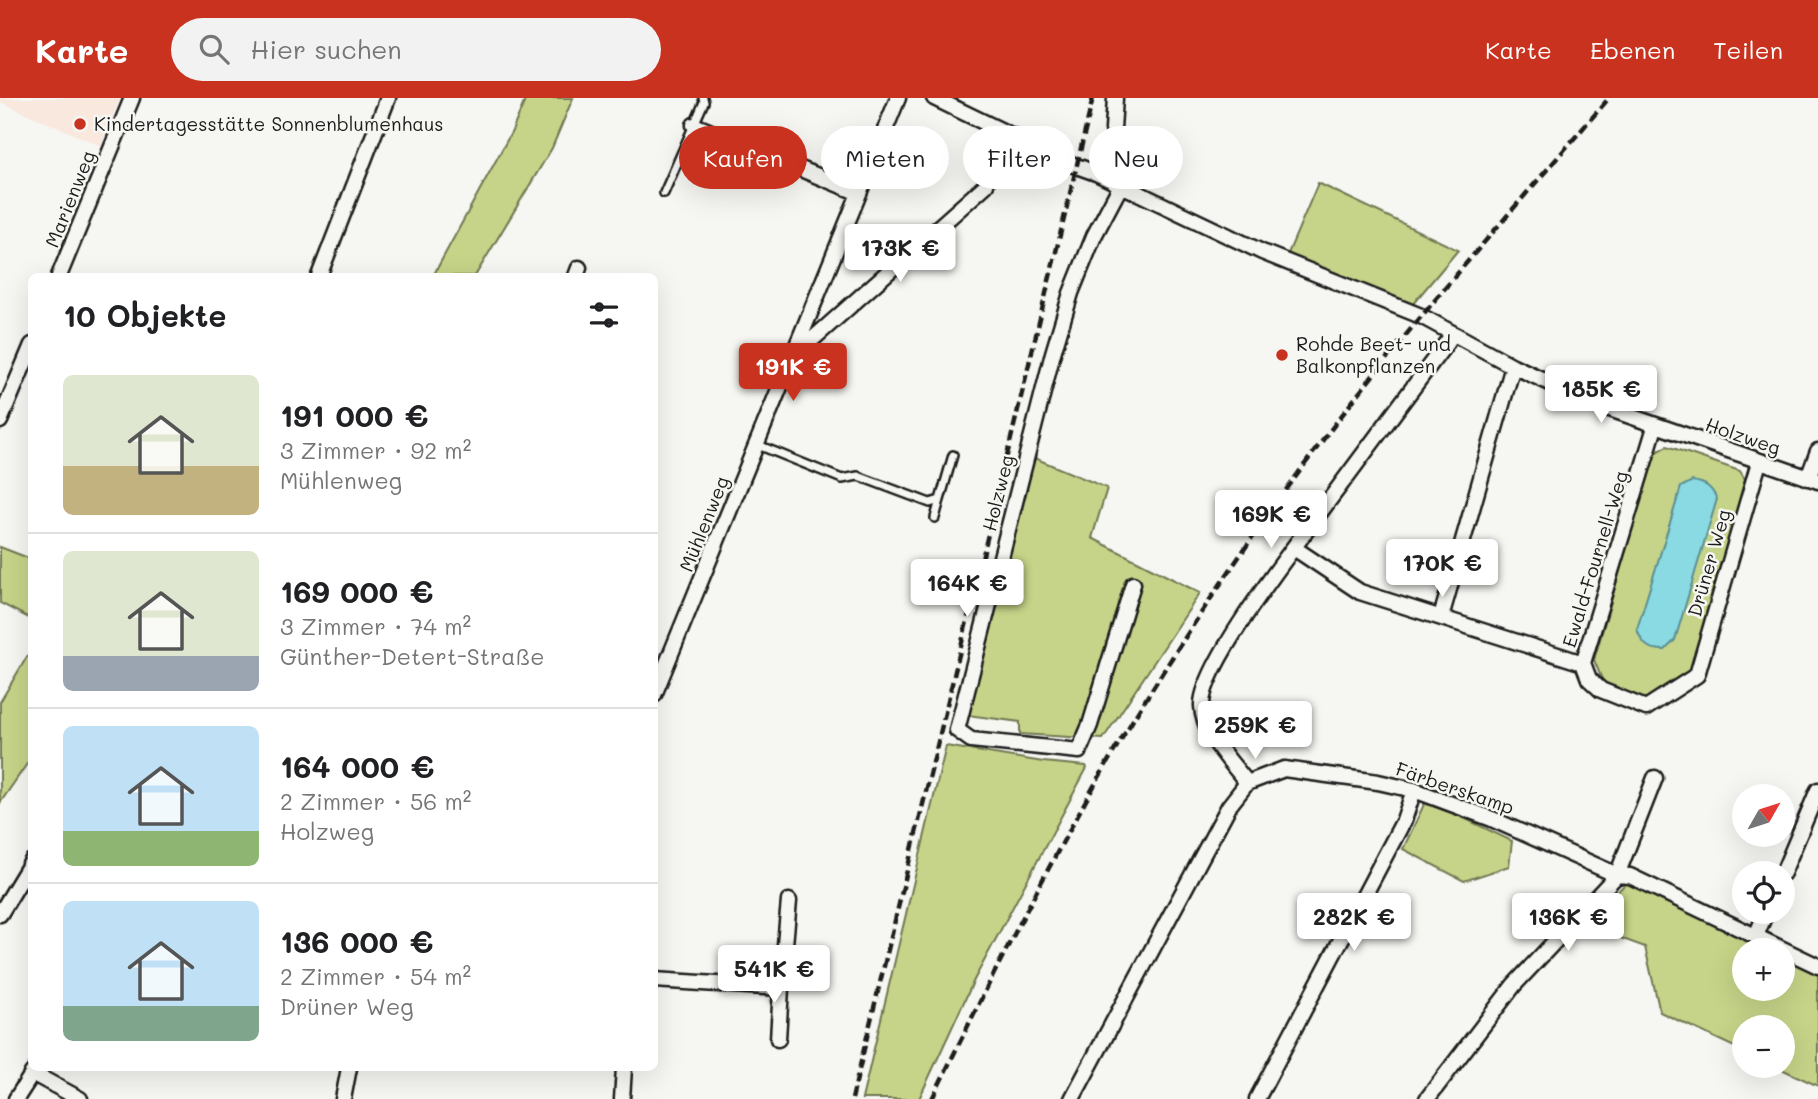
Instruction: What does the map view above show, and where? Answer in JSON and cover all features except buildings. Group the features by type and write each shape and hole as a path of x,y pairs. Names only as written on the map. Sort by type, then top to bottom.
{"street":[{"name":"Marienweg","path":"61,273 132,98"},
{"path":"320,273 388,98"},
{"name":"Mühlenweg","path":"658,685 898,98"},
{"name":"Holzweg","path":"934,98 1068,163 1089,170"},
{"path":"1113,126 1115,98"},
{"path":"694,125 859,193"},
{"path":"792,357 981,189"},
{"name":"Holzweg","path":"1119,189 1094,236 1071,293 1053,352 957,730 971,740 1079,751 1090,725 1133,584"},
{"name":"Holzweg","path":"1130,189 1262,251 1421,316 1513,366 1598,405 1813,480"},
{"path":"1072,1099 1229,806 1247,783 1207,726 1202,706 1203,696 1221,655 1294,548 1453,334"},
{"path":"0,421 28,355"},
{"path":"1441,617 1513,366"},
{"name":"Ewald-Fournell-Weg","path":"1583,663 1655,427"},
{"path":"1813,480 1818,450"},
{"name":"Drüner Weg","path":"1583,663 1589,679 1601,690 1646,708 1697,675 1759,462"},
{"path":"1294,548 1360,592 1583,663"},
{"name":"Färberskamp","path":"1247,783 1284,769 1378,782 1414,790 1492,819 1617,876 1630,876 1818,966"},
{"path":"1427,1099 1514,985 1617,876 1655,778"},
{"path":"1257,1099 1404,820 1414,790"},
{"path":"1788,861 1818,791"},
{"path":"0,914 28,868"},
{"path":"778,1039 789,901"},
{"path":"1756,936 1761,924"},
{"path":"658,980 781,988"},
{"path":"16,1099 33,1071"},
{"path":"36,1071 80,1099"},
{"path":"343,1099 348,1071"},
{"path":"622,1099 624,1071"}],"lane":[{"path":"664,193 704,102 703,98"},
{"path":"758,445 842,479 858,476 930,503 940,500"},
{"path":"935,518 953,455"}],"shaded area":[{"name":"Kindertagesstätte Sonnenblumenhaus","path":"0,98 120,98 101,146 0,102"}],"green space":[{"path":"526,98 573,98 552,148 477,273 435,273 512,131"},
{"path":"1318,183 1458,250 1412,305 1287,256"},
{"path":"1667,446 1740,471 1746,481 1691,675 1646,701 1603,682 1594,660 1654,453"},
{"path":"1032,457 1107,488 1092,538 1200,593 1103,739 1020,734 1020,722 967,715"},
{"path":"0,547 28,558 28,617 0,603"},
{"path":"28,655 28,762 0,803 0,702"},
{"path":"946,746 1087,768 974,980 919,1099 862,1099"},
{"path":"1426,800 1512,841 1509,866 1464,881 1403,849"},
{"path":"1629,880 1751,938 1732,938 1732,1001 1795,1001 1795,959 1818,970 1818,1086 1795,1075 1795,1015 1732,1015 1732,1046 1660,1012 1645,947 1585,925"}],"water":[{"path":"1692,481 1708,486 1717,499 1675,640 1665,650 1654,649 1646,646 1637,629 1681,487"}],"railway":[{"path":"852,1099 1093,98"},
{"path":"932,1099 1065,838 1158,679 1230,570 1341,416 1454,278 1609,98"}],"place":[{"name":"Kindertagesstätte Sonnenblumenhaus","path":"80,124"},
{"name":"Rohde Beet- und Balkonpflanzen","path":"1282,355"}]}
